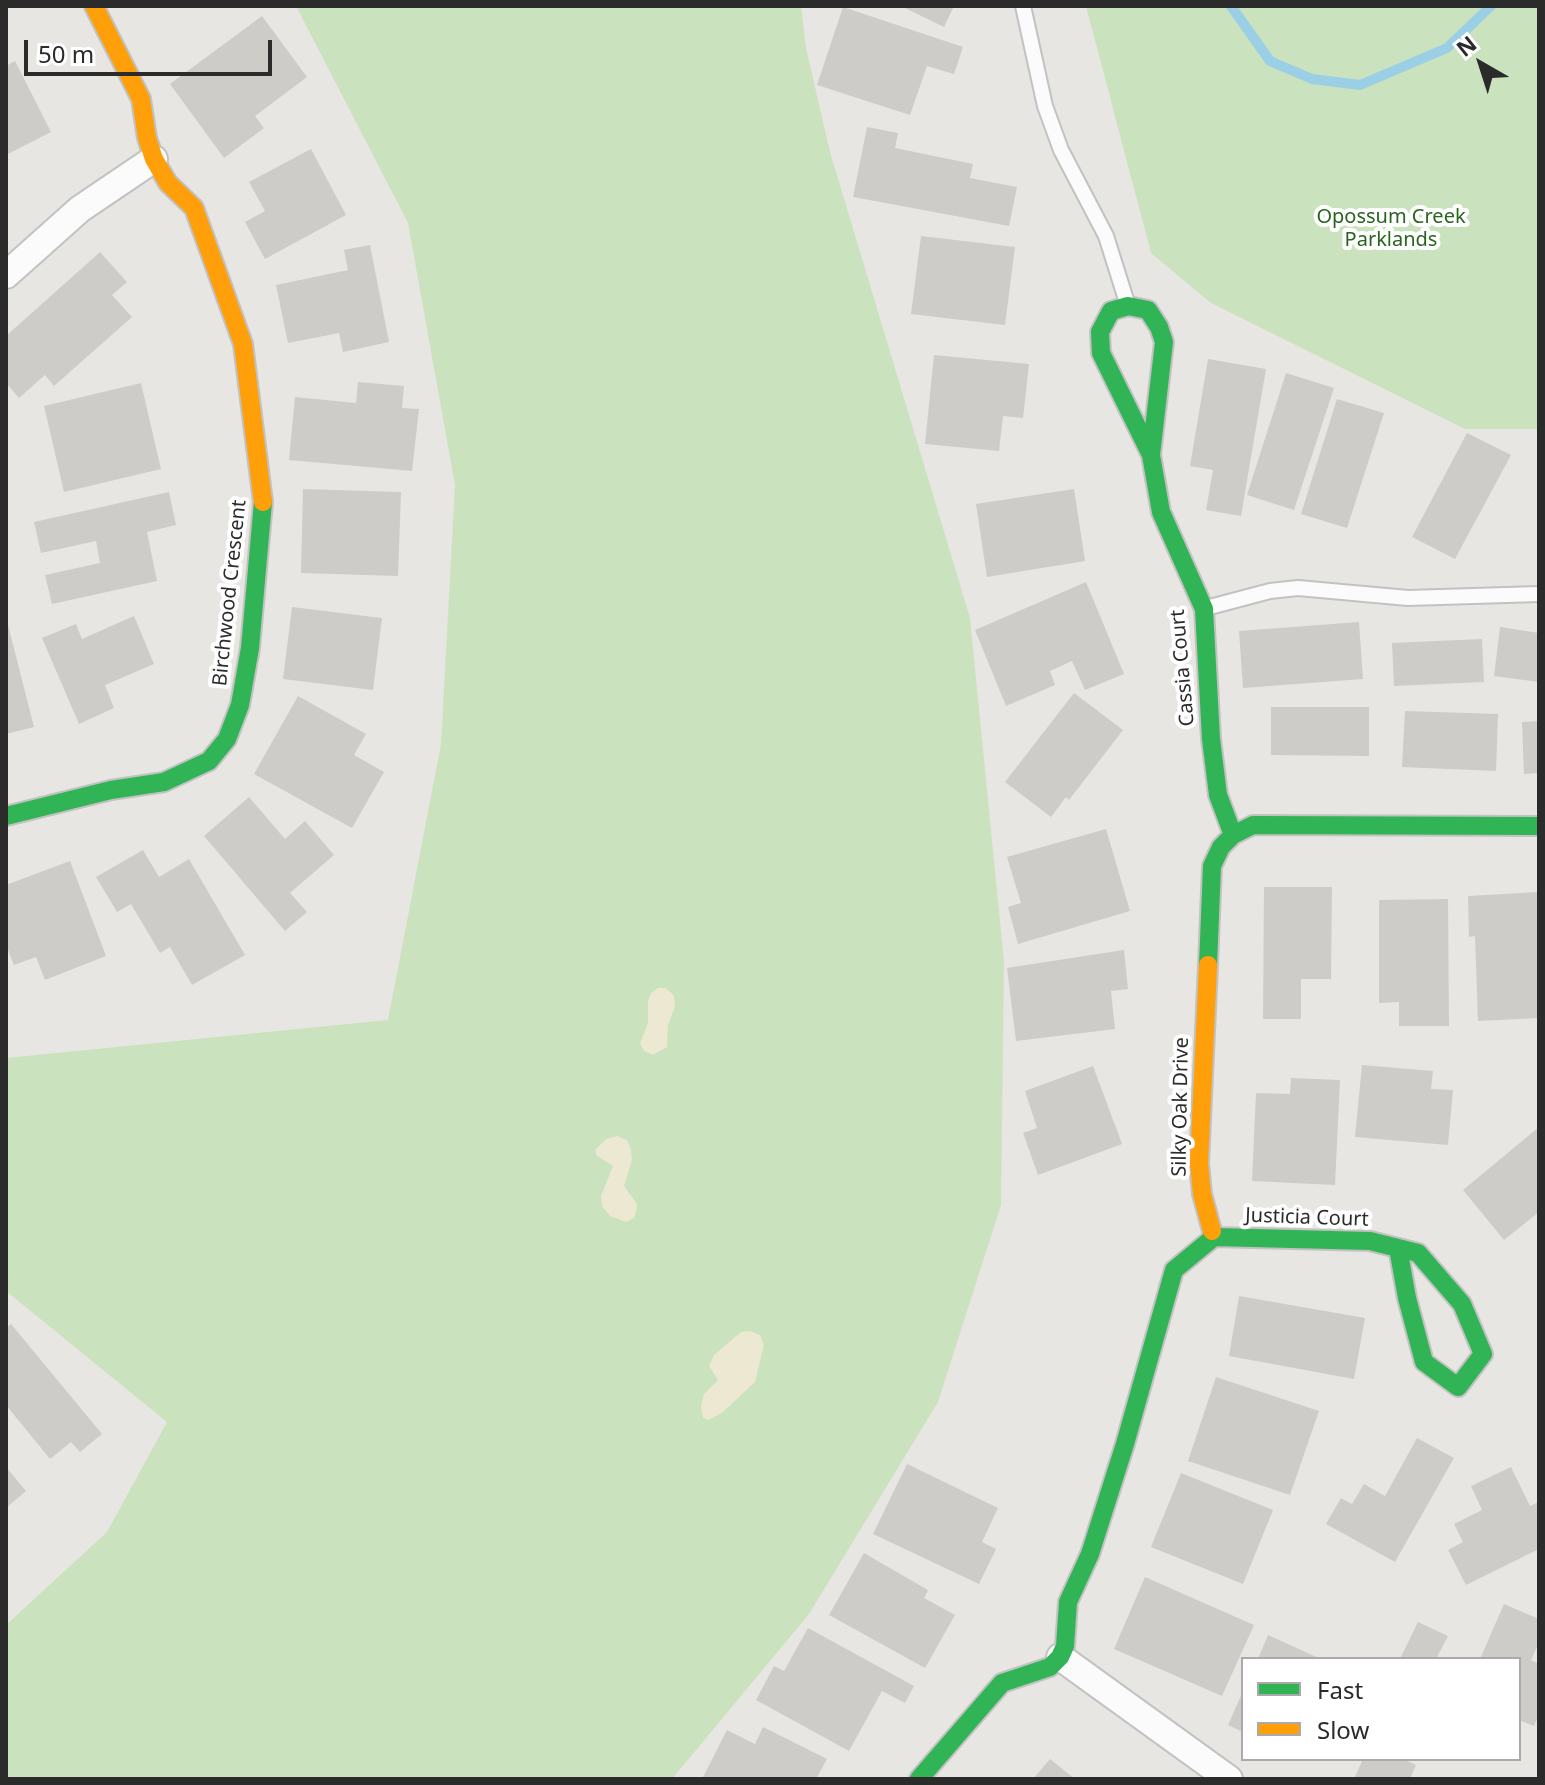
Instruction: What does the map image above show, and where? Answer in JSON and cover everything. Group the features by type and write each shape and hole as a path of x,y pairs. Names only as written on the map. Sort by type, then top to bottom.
{"street":[{"name":"Birchwood Crescent","path":"6,816 111,790 164,782 209,761 227,739 240,705 250,648 263,505 243,344 194,208 168,183 154,159 141,99 94,6"},
{"path":"6,275 80,209 154,159"},
{"name":"Cassia Court","path":"1151,455 1164,342 1148,310 1128,306 1111,311 1100,332 1101,353 1151,455 1161,512 1204,609 1216,781 1233,835"},
{"path":"1233,835 1253,825 1277,824 1539,826"},
{"name":"Silky Oak Drive","path":"1214,1237 1202,1194 1199,1163 1212,866 1221,847 1233,835"},
{"path":"919,1779 1002,1683 1050,1667 1060,1657 1065,1646 1068,1602 1090,1554 1174,1270 1214,1237"},
{"name":"Justicia Court","path":"1214,1237 1370,1241 1398,1248 1418,1253 1462,1304 1483,1354 1458,1387 1424,1362 1398,1248"},
{"path":"1060,1657 1229,1779"}],"lane":[{"path":"1023,6 1045,106 1061,150 1106,236 1128,306"},
{"path":"1204,609 1270,591 1298,588 1408,598 1539,594"}],"green space":[{"path":"296,6 801,6 806,48 830,152 970,618 1004,962 1001,1205 938,1402 809,1614 672,1779 6,1779 6,1625 107,1532 167,1422 6,1291 6,1058 388,1020 441,744 455,485 408,223"},
{"name":"Opossum Creek Parklands","path":"1086,6 1539,6 1539,429 1465,429 1211,303 1151,253"}],"sand":[{"path":"658,988 666,988 674,996 675,1007 668,1025 667,1047 653,1055 644,1051 640,1043 648,1023 648,1001 651,993"},
{"path":"617,1136 627,1140 631,1149 632,1160 624,1186 637,1204 634,1218 626,1222 610,1216 602,1206 601,1196 613,1166 596,1155 595,1150 606,1139"},
{"path":"741,1332 760,1335 764,1345 755,1382 722,1413 708,1420 703,1418 701,1406 704,1394 718,1380 709,1366 714,1355"}],"building":[{"path":"901,6 954,6 944,27"},
{"path":"843,7 963,47 954,74 927,66 910,115 817,85"},
{"path":"262,16 307,77 255,116 264,128 224,158 170,84"},
{"path":"15,61 51,132 6,155 6,66"},
{"path":"867,127 898,133 895,148 973,164 970,178 1017,187 1009,226 853,197"},
{"path":"311,149 346,215 265,259 245,222 265,211 249,182"},
{"path":"921,236 1015,247 1005,325 911,314"},
{"path":"370,245 389,342 343,352 339,333 288,343 276,285 348,270 344,250"},
{"path":"100,252 127,282 112,295 132,317 54,386 45,375 19,398 6,383 6,336"},
{"path":"934,355 1029,364 1023,418 1003,416 999,451 925,444"},
{"path":"1208,359 1266,369 1241,516 1206,510 1213,470 1190,466"},
{"path":"1286,373 1334,388 1294,510 1247,495"},
{"path":"358,382 404,386 402,408 419,409 412,471 289,460 295,397 356,403"},
{"path":"141,383 161,469 64,492 44,406"},
{"path":"1337,399 1384,413 1347,528 1301,514"},
{"path":"1467,433 1511,455 1455,559 1412,537"},
{"path":"303,489 401,492 398,576 301,573"},
{"path":"1074,489 1085,561 987,577 976,504"},
{"path":"169,492 176,525 147,532 157,581 52,604 45,575 100,563 96,541 41,553 34,522"},
{"path":"1086,582 1124,674 1085,690 1072,661 1050,671 1055,685 1006,706 975,630"},
{"path":"292,607 382,618 373,690 283,679"},
{"path":"134,616 154,664 105,685 114,708 79,724 42,638 76,624 82,639"},
{"path":"6,617 34,727 6,734"},
{"path":"1359,622 1363,679 1243,688 1239,631"},
{"path":"1500,627 1539,633 1539,682 1494,676"},
{"path":"1482,639 1484,682 1394,686 1392,643"},
{"path":"1074,693 1123,730 1069,800 1066,797 1051,817 1005,782"},
{"path":"298,696 366,734 354,755 384,772 352,828 254,774"},
{"path":"1271,707 1369,707 1369,756 1271,755"},
{"path":"1405,711 1498,714 1496,771 1402,767"},
{"path":"1539,721 1539,773 1524,774 1522,722"},
{"path":"249,797 285,839 305,821 334,855 290,893 307,912 285,931 204,836"},
{"path":"1106,829 1130,911 1018,944 1008,907 1021,903 1007,857"},
{"path":"143,850 159,877 189,859 245,955 192,985 170,947 160,953 131,904 117,912 96,877"},
{"path":"70,861 106,956 45,980 36,957 14,965 6,945 6,885"},
{"path":"1264,887 1332,887 1331,979 1301,979 1301,1019 1263,1019"},
{"path":"1539,892 1539,1018 1478,1021 1475,936 1469,937 1468,896"},
{"path":"1448,899 1449,1026 1399,1026 1399,1002 1379,1003 1379,900"},
{"path":"1124,950 1128,989 1111,991 1115,1029 1016,1041 1007,968"},
{"path":"1362,1065 1433,1071 1431,1089 1453,1090 1448,1145 1355,1137"},
{"path":"1093,1066 1122,1144 1038,1175 1023,1133 1037,1128 1025,1091"},
{"path":"1291,1078 1340,1080 1335,1185 1252,1181 1256,1093 1290,1094"},
{"path":"1539,1127 1539,1212 1504,1240 1463,1190"},
{"path":"1239,1296 1365,1318 1354,1379 1229,1356"},
{"path":"11,1324 102,1434 80,1452 71,1442 50,1459 6,1405 6,1328"},
{"path":"1216,1377 1319,1411 1290,1495 1188,1461"},
{"path":"1417,1438 1454,1458 1395,1562 1326,1524 1341,1498 1352,1504 1364,1484 1385,1496"},
{"path":"907,1464 998,1508 982,1542 996,1549 979,1584 873,1534"},
{"path":"6,1467 26,1491 6,1508"},
{"path":"1511,1467 1530,1506 1539,1502 1539,1549 1466,1585 1448,1550 1463,1542 1454,1524 1482,1510 1471,1486"},
{"path":"1181,1473 1273,1510 1243,1584 1151,1547"},
{"path":"864,1553 928,1590 924,1598 955,1615 925,1668 829,1615"},
{"path":"1145,1577 1254,1625 1222,1696 1114,1649"},
{"path":"1504,1604 1539,1619 1539,1642 1531,1660 1539,1664 1539,1715 1534,1726 1521,1721 1521,1657 1481,1657"},
{"path":"1418,1622 1448,1636 1437,1657 1401,1657"},
{"path":"808,1628 914,1686 905,1703 882,1691 849,1751 756,1700 774,1666 784,1671"},
{"path":"1268,1635 1317,1657 1259,1657"},
{"path":"1241,1696 1241,1731 1228,1725"},
{"path":"763,1727 827,1759 816,1779 702,1779 727,1730 755,1744"},
{"path":"1050,1759 1075,1779 1033,1779"},
{"path":"1362,1761 1407,1761 1416,1765 1410,1779 1354,1779"}],"waterway":[{"path":"1231,6 1270,61 1312,79 1360,85 1447,48 1491,6"}],"traffic: fast":[{"path":"1151,455 1164,342 1148,310 1128,306 1111,311 1100,332 1101,353 1151,455 1161,512 1204,609 1211,739 1218,795 1233,835"},
{"path":"6,816 111,790 164,782 209,761 227,739 240,705 250,648 263,502"},
{"path":"1208,965 1212,866 1221,847 1233,835 1253,825 1539,826"},
{"path":"919,1779 1002,1683 1050,1667 1060,1657 1065,1646 1068,1602 1090,1554 1174,1270 1214,1237 1212,1231"},
{"path":"1214,1237 1370,1241 1418,1253 1462,1304 1483,1354 1458,1387 1424,1362 1407,1298 1398,1248"}],"traffic: slow":[{"path":"94,6 141,99 154,159 168,183 194,208 243,344 263,502"},
{"path":"1208,965 1199,1163 1202,1194 1212,1231"}]}
